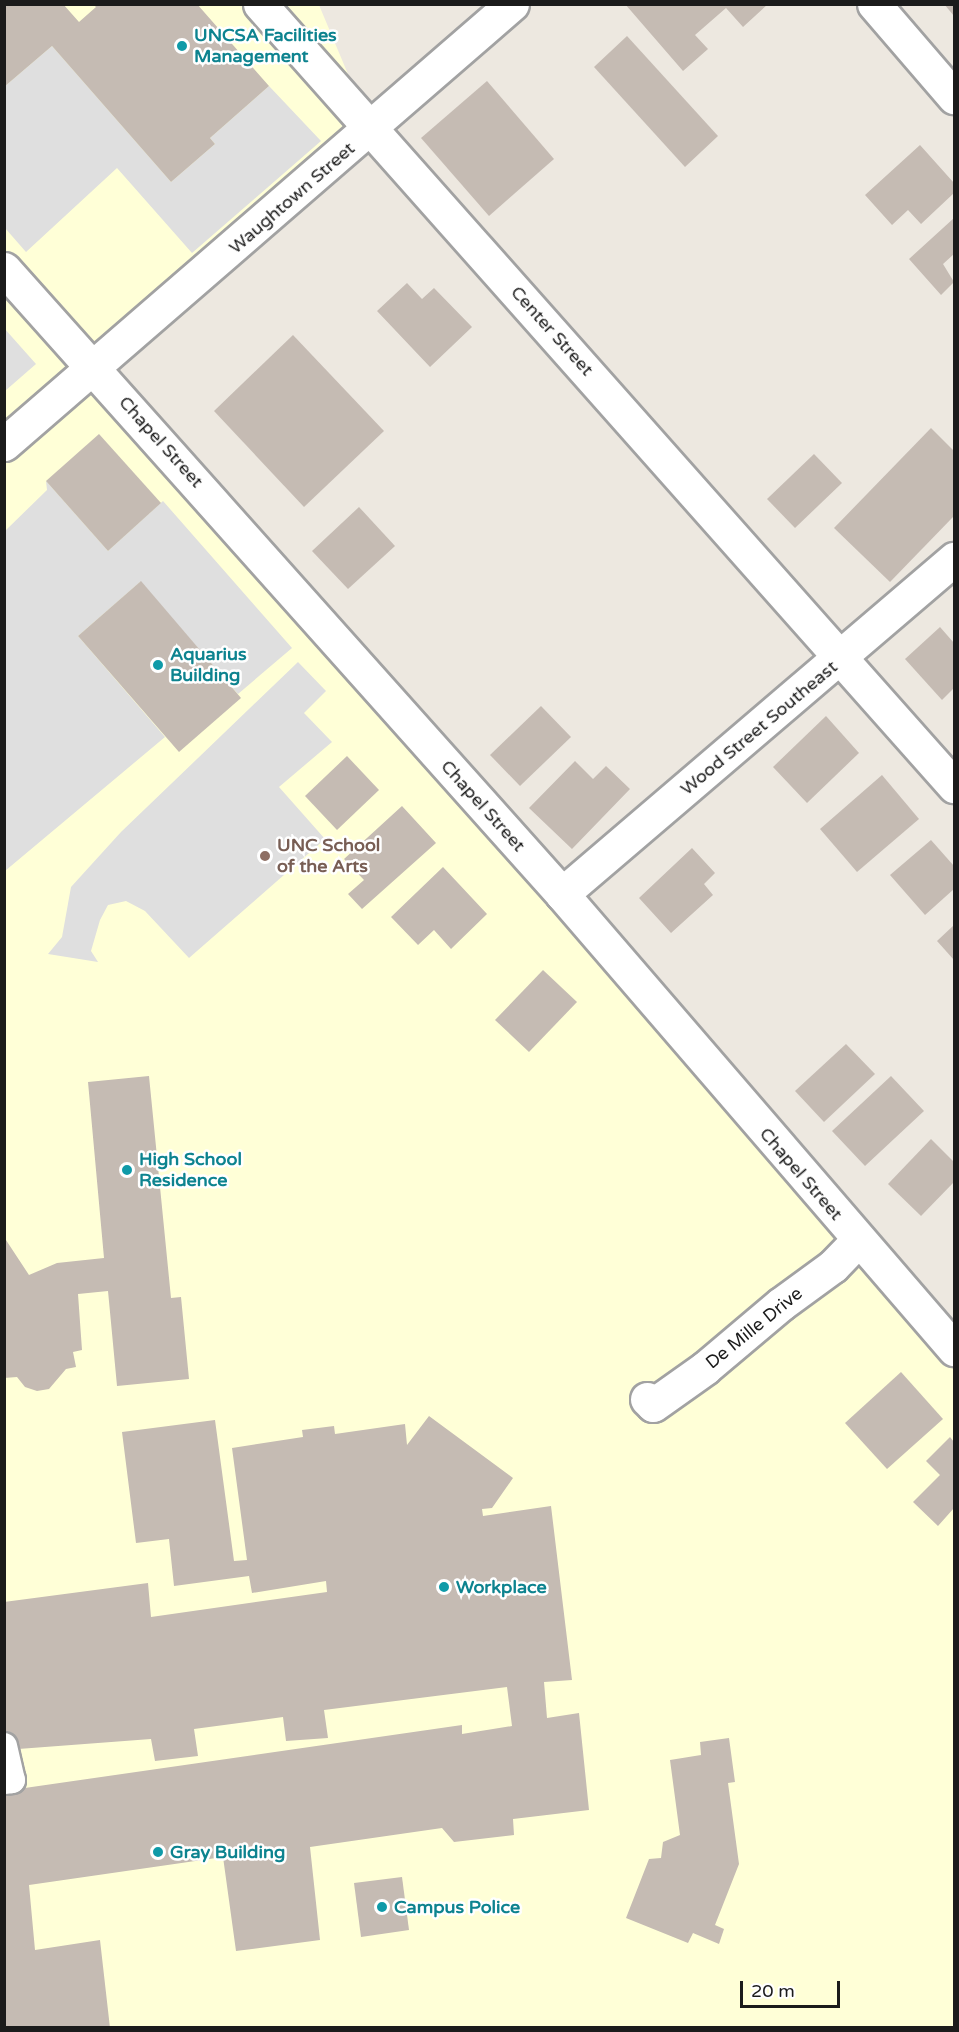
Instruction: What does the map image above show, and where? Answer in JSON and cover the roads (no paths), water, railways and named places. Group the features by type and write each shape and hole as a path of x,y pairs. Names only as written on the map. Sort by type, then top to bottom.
{"street":[{"name":"Center Street","path":"260,4 843,657 954,786"},
{"name":"Waughtown Street","path":"4,444 95,368 513,4"},
{"path":"874,4 954,97"},
{"name":"Chapel Street","path":"4,269 95,368 562,894 954,1349"},
{"name":"Wood Street Southeast","path":"562,894 843,657 954,559"},
{"name":"De Mille Drive","path":"647,1399 653,1405 705,1368 781,1304 833,1266 858,1240"},
{"path":"4,1746 12,1780 4,1781"}],"place":[{"name":"UNCSA Facilities Management","path":"182,46"},
{"name":"Aquarius Building","path":"158,665"},
{"name":"UNC School of the Arts","path":"265,856"},
{"name":"High School Residence","path":"127,1170"},
{"name":"Workplace","path":"444,1587"},
{"name":"Gray Building","path":"158,1852"},
{"name":"Campus Police","path":"382,1907"}]}
